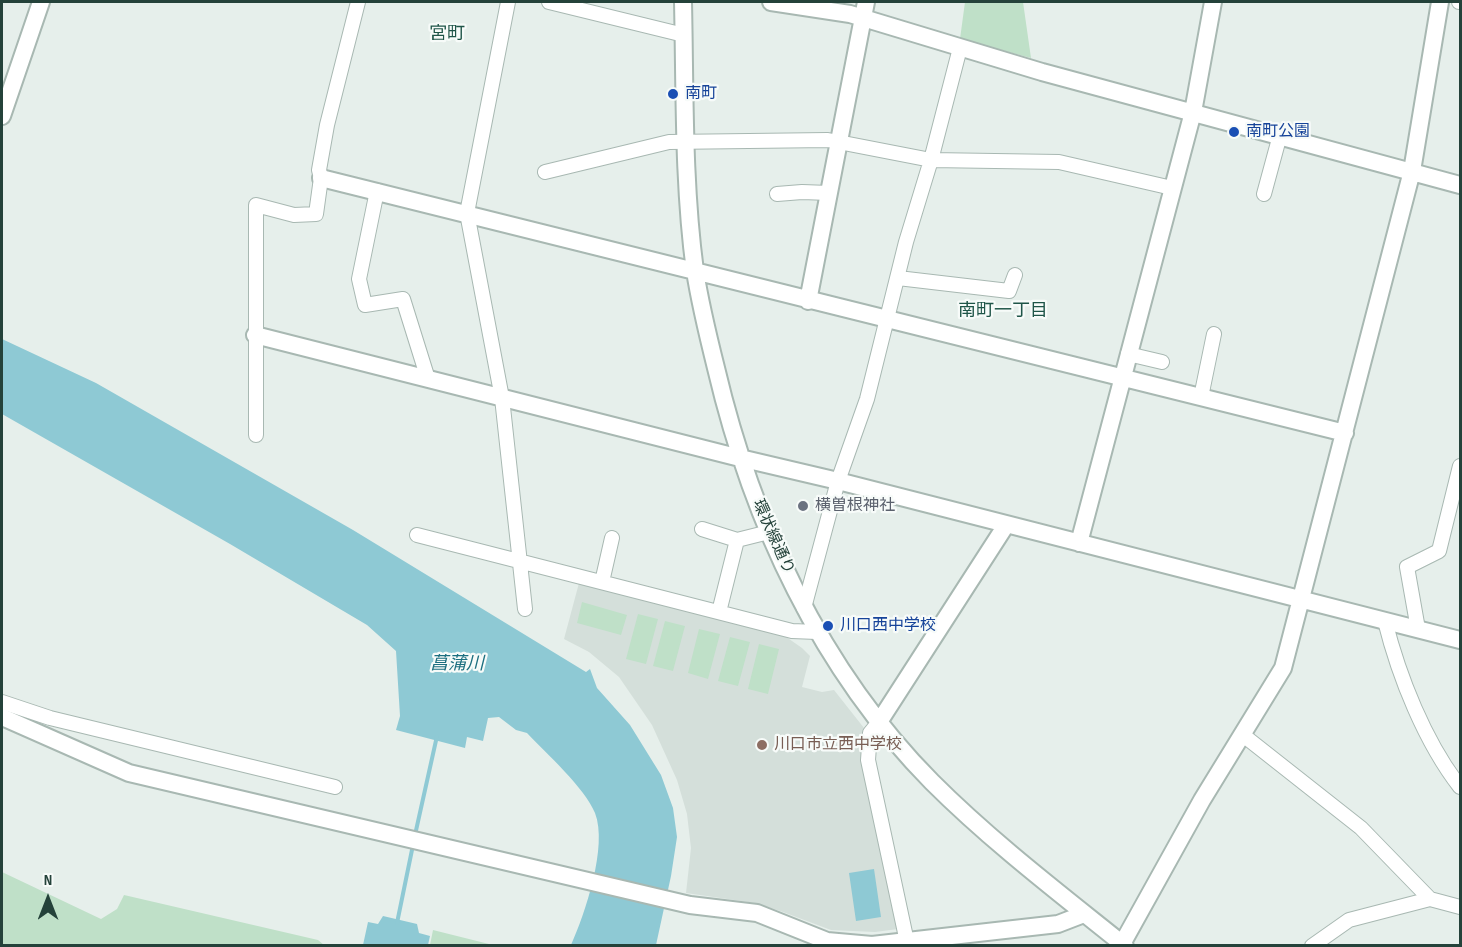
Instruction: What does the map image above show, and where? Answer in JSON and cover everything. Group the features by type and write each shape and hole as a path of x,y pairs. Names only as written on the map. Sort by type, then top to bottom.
{"street":[{"path":"2,116 41,2"},
{"path":"256,435 256,205 294,215 316,214 321,178 319,170 327,125 358,2"},
{"path":"508,2 467,213 502,398 525,609"},
{"path":"549,2 684,34"},
{"name":"環状線通り","path":"683,2 686,141 695,272 717,375 740,458 769,532 804,608 846,679 879,722 931,780 964,812 1124,945"},
{"path":"771,2 864,10 960,48 1461,185"},
{"path":"1079,543 1193,112 1213,2"},
{"path":"1124,945 1202,800 1283,668 1412,171 1440,2"},
{"path":"808,301 864,10"},
{"path":"804,608 838,481 867,399 960,48"},
{"path":"1264,194 1280,135"},
{"path":"545,172 669,142 838,141 931,160 1059,162 1172,188"},
{"path":"321,178 1345,433"},
{"path":"377,191 359,279 365,305 403,299 428,379"},
{"path":"777,195 802,192 829,193"},
{"path":"898,278 1010,291 1015,275"},
{"path":"1201,397 1214,334"},
{"path":"255,335 1461,640"},
{"path":"1128,354 1162,362"},
{"path":"1418,629 1407,567 1439,551 1461,466"},
{"path":"907,942 868,760 870,733 1006,525"},
{"path":"702,529 737,540 769,532"},
{"path":"417,535 792,631 817,632"},
{"path":"602,582 612,538"},
{"path":"719,612 737,540"},
{"path":"1385,621 1403,679 1427,732 1461,787"},
{"path":"2,702 50,718 335,787"},
{"path":"2,717 129,773 690,905 757,913 827,941 872,945 907,942 1058,924 1084,914"},
{"path":"1243,735 1361,828 1430,899"},
{"path":"1312,945 1349,920 1430,899 1461,907"}],"shaded area":[{"name":"川口市立西中学校","path":"579,583 782,634 810,656 802,687 822,692 834,690 864,728 863,762 898,929 875,932 831,930 755,903 686,893 691,848 687,814 677,780 652,725 619,677 589,652 564,639"}],"green space":[{"path":"965,2 1023,2 1031,58 960,39"},
{"path":"582,602 627,615 621,635 577,623"},
{"path":"638,614 658,619 646,664 626,659"},
{"path":"665,621 685,626 673,671 653,666"},
{"path":"699,629 720,634 708,679 688,673"},
{"path":"730,637 750,642 738,686 718,681"},
{"path":"759,644 779,649 768,694 748,689"},
{"path":"2,872 101,919 117,909 124,895 318,940 324,945 2,945"},
{"path":"433,930 493,945 430,945"}],"water":[{"name":"菖蒲川","path":"2,339 96,383 353,530 586,672 590,669 597,688 630,725 661,775 673,808 677,837 656,945 571,945 593,880 599,843 598,827 595,813 583,793 527,733 516,730 499,717 488,718 483,741 467,737 465,748 396,730 400,716 396,651 367,625 2,414"},
{"path":"874,869 881,917 856,921 849,873"},
{"path":"383,916 417,924 419,933 430,936 428,945 363,945 368,922 378,924"}],"waterway":[{"path":"415,835 437,736"},
{"path":"397,923 413,845"}],"place":[{"name":"南町","path":"673,94"},
{"name":"南町公園","path":"1234,132"},
{"name":"横曽根神社","path":"803,506"},
{"name":"川口西中学校","path":"828,626"},
{"name":"川口市立西中学校","path":"762,745"}],"district":[{"name":"宮町","path":"447,34"},
{"name":"南町一丁目","path":"1003,311"}]}
